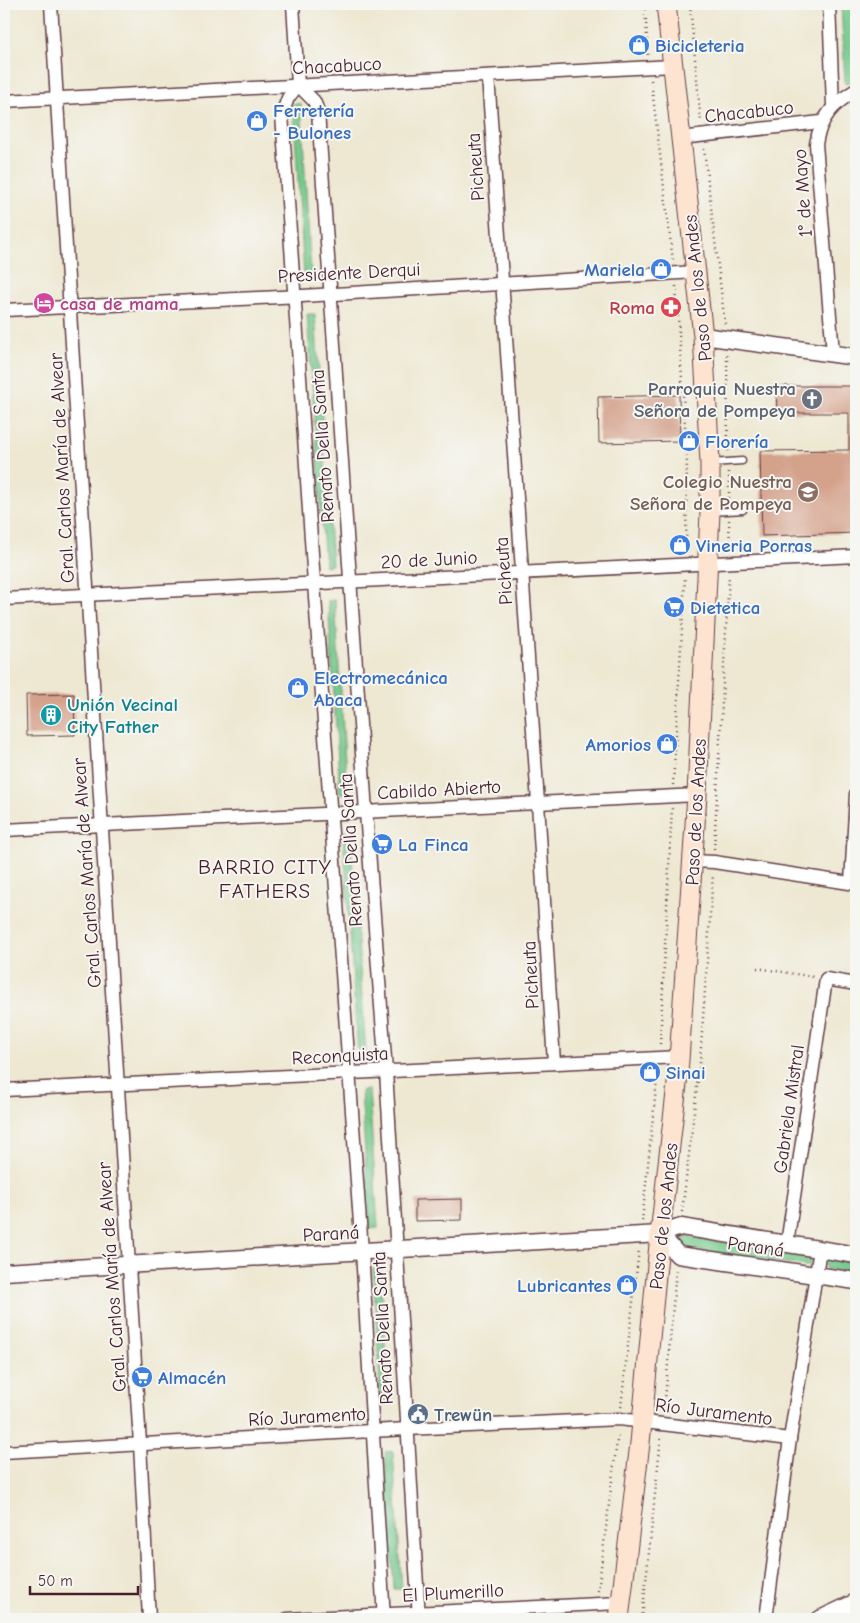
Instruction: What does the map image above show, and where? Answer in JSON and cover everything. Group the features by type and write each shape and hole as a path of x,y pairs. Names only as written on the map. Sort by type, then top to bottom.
{"main road":[{"name":"Paso de los Andes","path":"620,1611 642,1421 679,1057 697,794 710,512 710,463 703,336 666,4"}],"street":[{"name":"Gral. Carlos María de Alvear","path":"51,4 140,1444 149,1619"},
{"path":"293,4 298,86"},
{"path":"829,4 833,106"},
{"name":"Chacabuco","path":"4,101 673,66"},
{"name":"Picheuta","path":"488,76 554,1063"},
{"name":"Renato Della Santa","path":"384,1617 362,1251 282,114 288,98 298,86 314,101 318,111 366,812 386,1071 419,1616"},
{"path":"833,106 856,90"},
{"name":"1° de Mayo","path":"833,106 821,122 817,136 816,151 833,353"},
{"name":"Chacabuco","path":"681,138 821,122"},
{"name":"Presidente Derqui","path":"4,310 294,296 696,272"},
{"path":"703,336 856,357"},
{"name":"20 de Junio","path":"4,599 856,556"},
{"name":"Cabildo Abierto","path":"4,830 697,794"},
{"path":"693,861 714,862 854,884 856,794"},
{"path":"826,979 856,984"},
{"name":"Gabriela Mistral","path":"787,1244 826,979"},
{"name":"Reconquista","path":"4,1090 679,1057"},
{"name":"Paraná","path":"4,1272 660,1234 681,1227 856,1255"},
{"name":"Paraná","path":"660,1234 678,1255 856,1281"},
{"path":"766,1619 790,1439 820,1249"},
{"name":"Río Juramento","path":"4,1452 619,1419 790,1439"},
{"path":"820,1619 856,1602"},
{"name":"El Plumerillo","path":"287,1619 620,1611"}],"lane":[{"path":"710,463 742,461"},
{"path":"710,512 743,510"}],"path":[{"path":"757,968 826,979"}],"green space":[{"path":"841,4 856,4 856,78 845,84"},
{"path":"301,103 311,275 304,275 293,104"},
{"path":"307,314 315,314 332,565 325,566"},
{"path":"335,600 347,793 340,794 328,601"},
{"path":"350,831 366,1053 358,1054 343,832"},
{"path":"369,1090 378,1228 370,1229 361,1091"},
{"path":"681,1236 807,1254 810,1257 811,1263 809,1266 806,1266 682,1248 678,1244"},
{"path":"828,1258 856,1262 856,1274 826,1269 824,1262"},
{"path":"373,1269 380,1269 389,1404 381,1405"},
{"path":"393,1451 402,1589 394,1589 385,1452"}],"building":[{"name":"Colegio Nuestra Señora de Pompeya","path":"776,386 856,386 856,533 762,536 760,451 849,450 849,413 777,413"},
{"path":"679,395 680,441 599,443 598,397"},
{"name":"Unión Vecinal City Father","path":"74,694 75,735 27,736 26,695"},
{"path":"462,1199 462,1220 415,1221 415,1200"}],"place":[{"name":"Bicicleteria","path":"639,45"},
{"name":"Ferretería - Bulones","path":"257,121"},
{"name":"Mariela","path":"661,269"},
{"name":"casa de mama","path":"44,303"},
{"name":"Roma","path":"671,307"},
{"name":"Parroquia Nuestra Señora de Pompeya","path":"812,399"},
{"name":"Florería","path":"689,441"},
{"name":"Colegio Nuestra Señora de Pompeya","path":"808,492"},
{"name":"Vineria Porras","path":"680,545"},
{"name":"Dietetica","path":"674,607"},
{"name":"Electromecánica Abaca","path":"298,688"},
{"name":"Unión Vecinal City Father","path":"51,715"},
{"name":"Amorios","path":"667,744"},
{"name":"La Finca","path":"382,844"},
{"name":"Sinai","path":"650,1072"},
{"name":"Lubricantes","path":"627,1285"},
{"name":"Almacén","path":"142,1377"},
{"name":"Trewün","path":"418,1414"}],"district":[{"name":"BARRIO CITY FATHERS","path":"265,879"}]}
